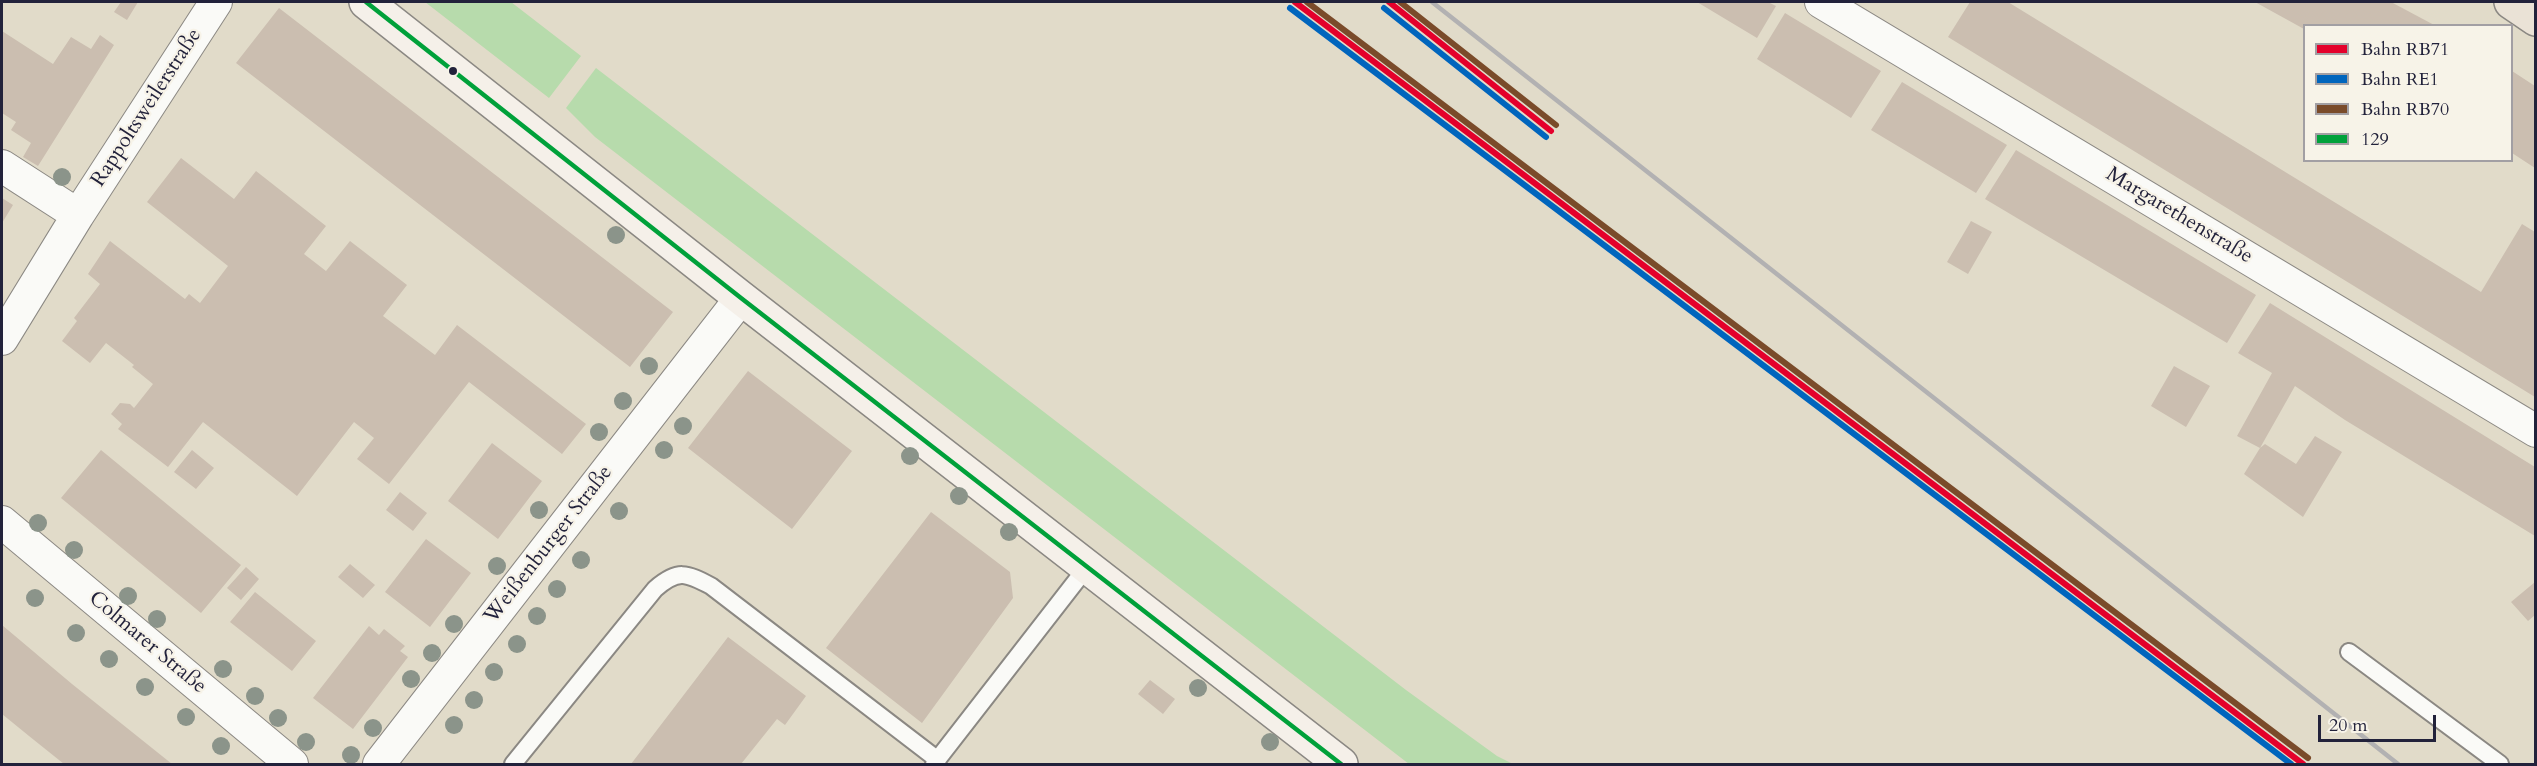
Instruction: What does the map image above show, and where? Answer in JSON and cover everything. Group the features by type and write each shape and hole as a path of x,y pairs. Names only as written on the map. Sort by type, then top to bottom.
{"main road":[{"path":"366,2 741,298 1341,765"},
{"path":"2513,2 2535,7"},
{"path":"2513,2 2535,19"}],"street":[{"name":"Rappoltsweilerstraße","path":"2,339 78,214 216,2"},
{"name":"Margarethenstraße","path":"1821,2 2535,431"},
{"path":"2,166 78,214"},
{"name":"Weißenburger Straße","path":"379,765 741,298"},
{"name":"Colmarer Straße","path":"2,522 292,765"}],"lane":[{"path":"513,765 655,589 670,576 688,574 711,586 936,762 1087,567"},
{"path":"2349,652 2500,765"}],"green space":[{"path":"425,2 511,2 581,56 549,98"},
{"path":"596,68 1406,690 1497,756 1513,764 1409,764 595,137 566,108"}],"building":[{"path":"121,2 138,2 127,20 114,12"},
{"path":"1697,2 1768,2 1776,6 1757,38"},
{"path":"1970,2 2008,2 2481,292 2522,224 2535,232 2535,397 1948,37"},
{"path":"2255,2 2391,2 2432,24 2303,24 2303,28"},
{"path":"279,8 673,312 630,367 236,63"},
{"path":"1785,13 1881,71 1851,118 1757,59"},
{"path":"2,31 53,64 71,37 91,49 100,35 114,45 38,166 23,157 31,143 11,130 16,122 2,113"},
{"path":"2513,72 2535,86 2535,168 2513,154"},
{"path":"1902,82 2007,145 1976,193 1871,130"},
{"path":"2016,150 2256,295 2227,343 1985,199"},
{"path":"181,158 234,199 256,171 326,226 304,254 326,271 350,241 407,285 383,316 435,355 457,325 586,424 562,454 469,382 389,484 357,459 374,438 354,422 297,496 203,422 168,467 118,429 122,424 111,414 120,403 130,404 134,408 153,384 132,367 134,365 106,343 90,363 62,341 77,321 74,318 100,284 88,274 110,241 185,299 189,294 200,303 228,266 147,202"},
{"path":"2,198 13,205 2,223"},
{"path":"1971,221 1992,232 1968,274 1947,262"},
{"path":"2270,303 2535,467 2535,536 2345,420 2295,386 2260,448 2237,436 2272,373 2238,353"},
{"path":"2174,366 2210,386 2186,427 2151,406"},
{"path":"748,371 852,451 792,529 688,448"},
{"path":"2315,436 2342,452 2303,517 2244,474 2260,448 2265,444 2296,464"},
{"path":"492,443 542,481 498,539 448,501"},
{"path":"101,450 241,565 201,613 61,498"},
{"path":"192,450 214,468 196,489 174,472"},
{"path":"400,492 427,513 413,531 386,510"},
{"path":"931,512 1010,572 1013,598 922,723 826,648"},
{"path":"426,539 471,573 430,627 385,592"},
{"path":"350,564 375,585 363,598 338,577"},
{"path":"246,567 259,579 241,600 227,588"},
{"path":"2535,582 2535,615 2528,621 2511,602"},
{"path":"255,592 316,641 292,671 230,622"},
{"path":"2,625 172,764 64,764 2,714"},
{"path":"369,626 379,635 384,629 405,646 400,651 408,657 353,729 313,698"},
{"path":"728,637 806,696 785,725 777,719 741,764 631,764"},
{"path":"1150,680 1175,699 1163,714 1138,694"}],"railway":[{"path":"1432,2 2398,764"}],"rail line":[{"name":"RB71","path":"1295,2 2303,764"},
{"name":"RB70","path":"1307,2 2308,758"},
{"name":"RB71","path":"1389,2 1551,131"},
{"name":"RB70","path":"1400,2 1556,125"},
{"name":"RE1","path":"1290,8 2291,764"},
{"name":"RE1","path":"1384,8 1546,137"}],"transit line":[{"name":"129","path":"366,2 741,298 1341,764"}]}
